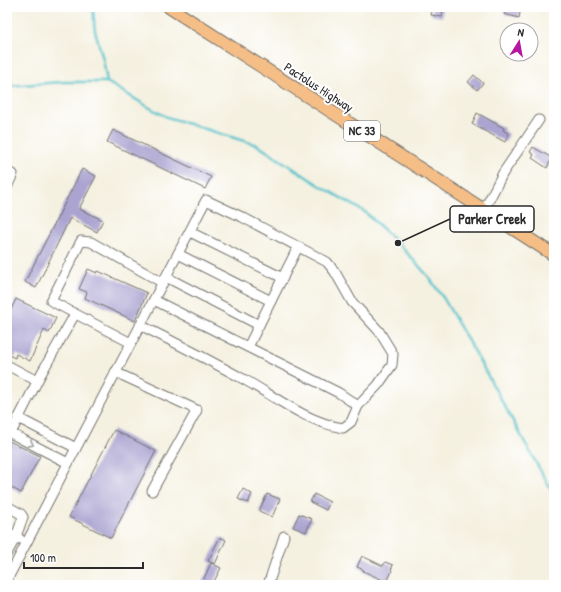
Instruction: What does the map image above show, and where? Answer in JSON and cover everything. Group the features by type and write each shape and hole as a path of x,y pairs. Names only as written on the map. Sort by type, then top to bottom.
{"main road":[{"name":"Pactolus Highway","path":"169,7 554,255"}],"street":[{"path":"484,210 503,173 539,120"},
{"path":"7,187 13,174"},
{"path":"7,580 115,372 206,200 242,217 326,262 335,272 352,302 379,331 394,354 392,365 368,397 358,406 350,422 343,428 332,426 310,418 234,374 140,325"},
{"path":"190,232 283,278"},
{"path":"131,342 75,314 51,300 81,241 91,242 164,280 259,325"},
{"path":"248,347 298,247"},
{"path":"178,254 271,301"},
{"path":"154,300 339,393 358,406"},
{"path":"68,463 12,434 12,430 37,381 75,314"},
{"path":"7,365 37,381"},
{"path":"115,372 197,410 152,491"},
{"path":"18,418 76,448"},
{"path":"7,506 21,514 23,517 16,537 7,552"},
{"path":"7,533 27,542"},
{"path":"268,585 284,536"}],"building":[{"path":"433,7 443,7 442,17 431,15"},
{"path":"506,7 521,7 519,18 504,14"},
{"path":"474,75 483,83 477,90 468,82"},
{"path":"477,113 504,128 503,130 509,134 505,142 472,124"},
{"path":"113,130 211,177 205,189 107,142"},
{"path":"533,147 552,158 547,168 532,158 534,155 530,152"},
{"path":"82,169 96,176 79,209 103,220 97,232 70,218 36,288 25,282"},
{"path":"88,269 97,273 98,271 147,293 135,321 85,298 87,292 79,289"},
{"path":"16,299 56,318 49,333 44,330 30,361 16,354 15,358 7,354 7,318"},
{"path":"114,430 156,451 111,538 69,517"},
{"path":"7,440 40,456 21,493 7,485"},
{"path":"243,489 252,494 248,503 238,499"},
{"path":"267,494 280,499 272,517 259,511"},
{"path":"314,494 330,502 326,510 310,502"},
{"path":"299,514 312,519 306,532 293,527"},
{"path":"220,537 226,540 215,564 208,561"},
{"path":"362,556 383,566 385,562 393,565 387,582 357,567"},
{"path":"211,563 221,568 212,585 201,585"}],"waterway":[{"path":"93,7 95,31 103,59 107,82 167,117 257,145 319,185 365,212 398,243 428,276 444,299 554,495"},
{"path":"7,86 62,82 107,82"}],"place":[{"name":"Parker Creek","path":"398,243"}]}
